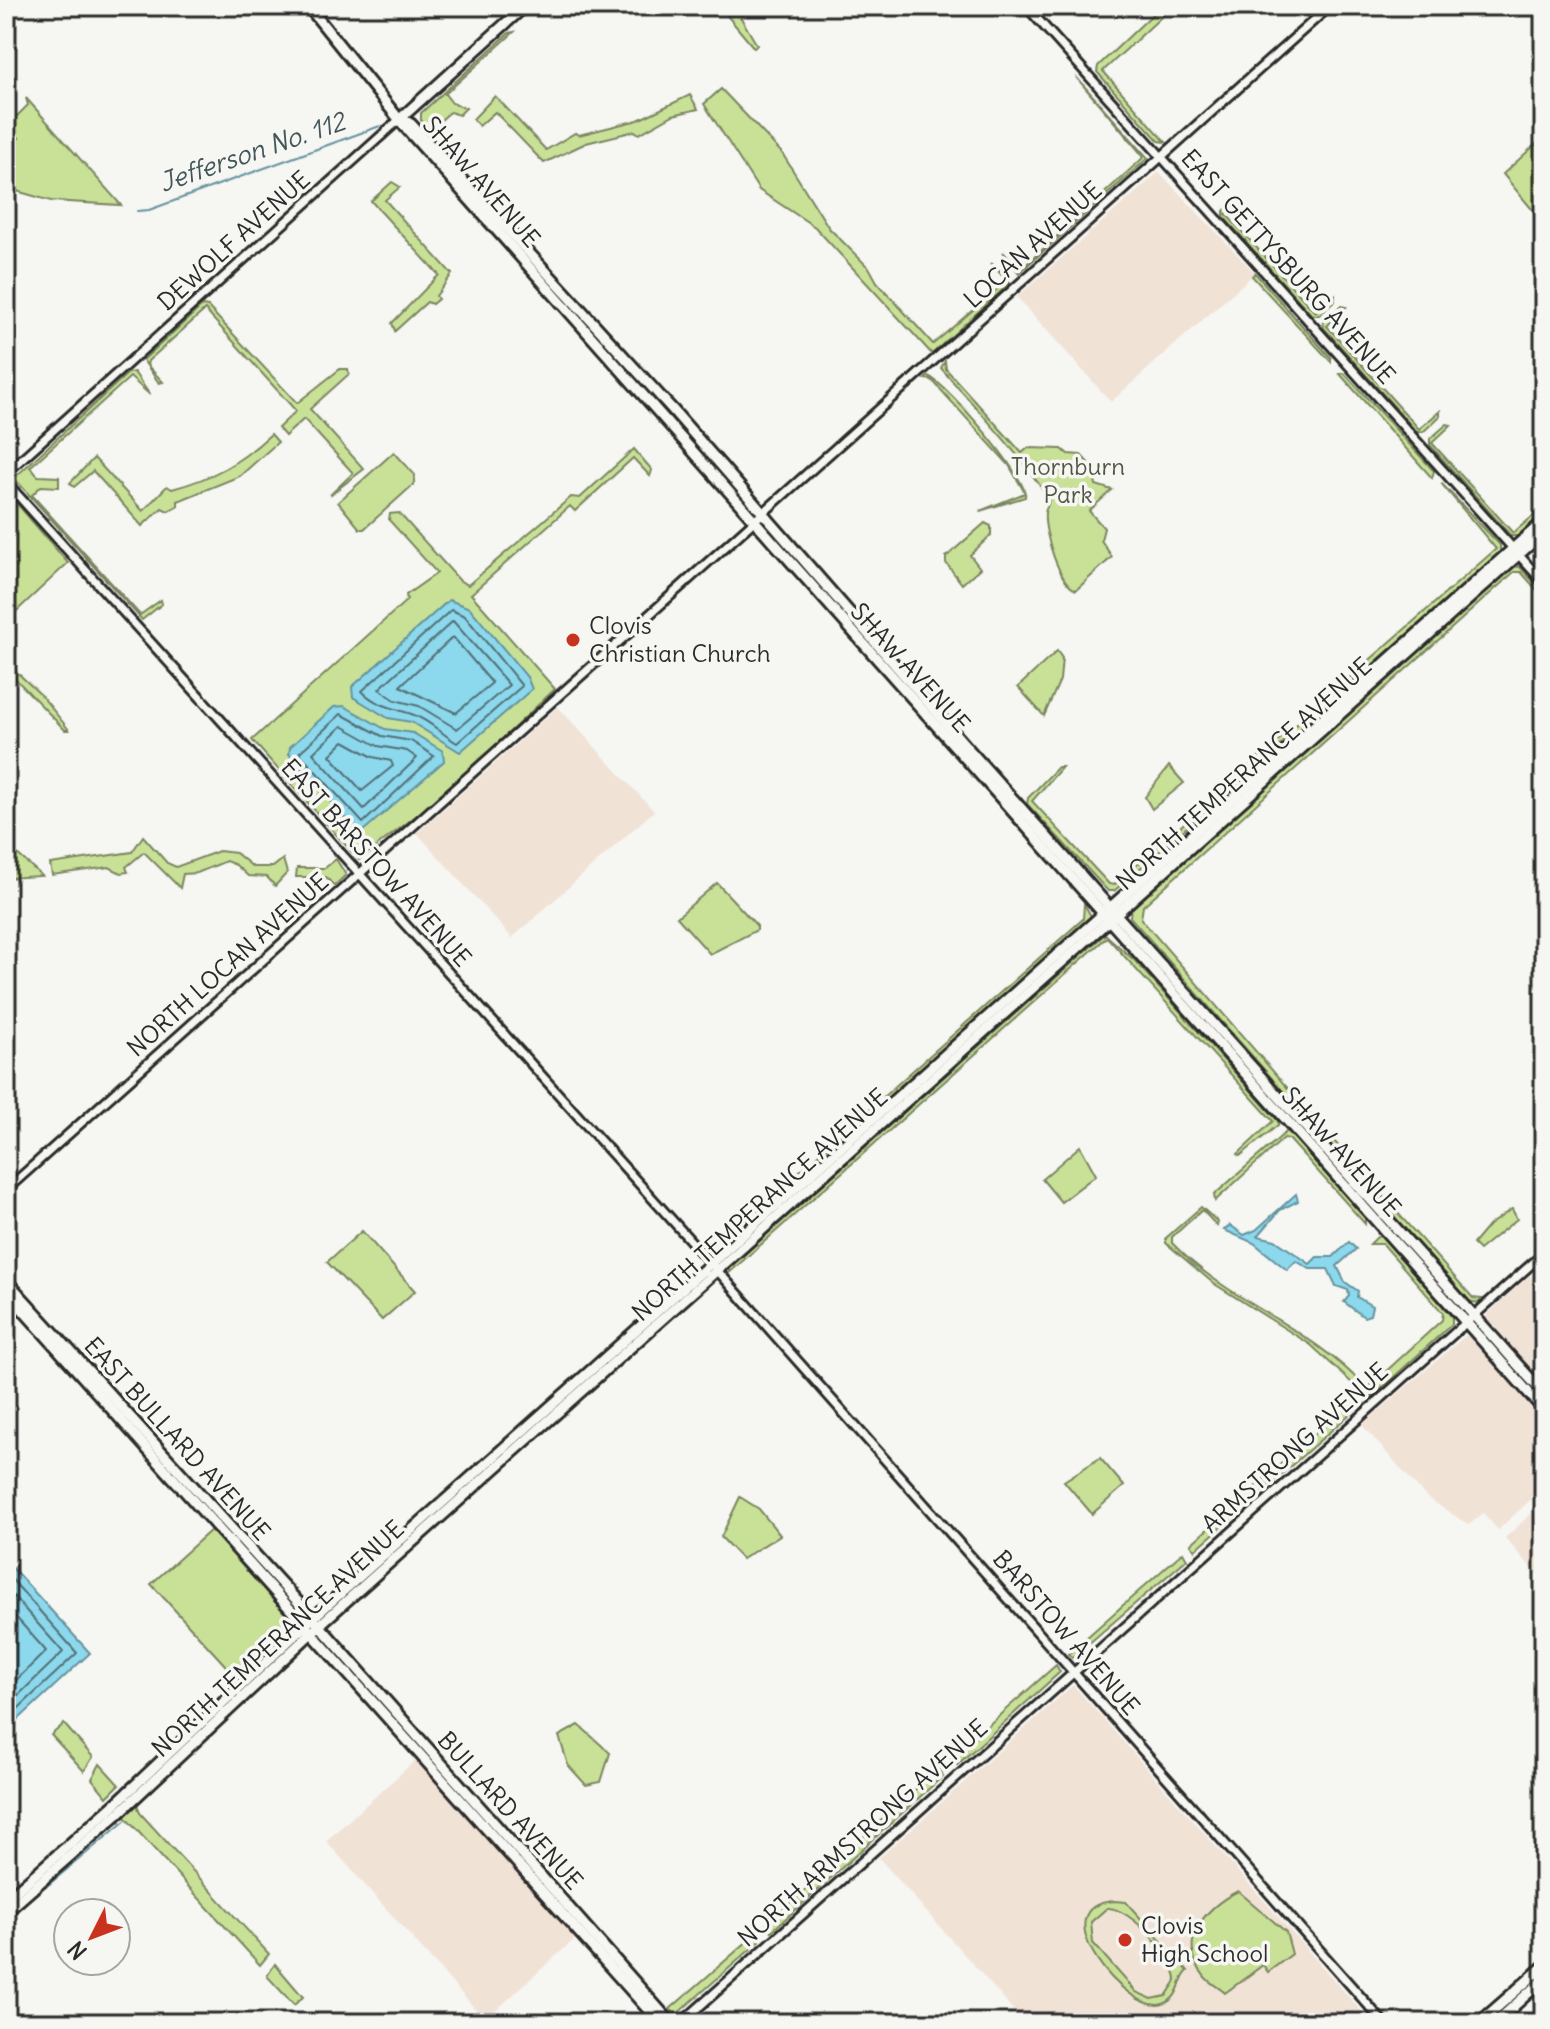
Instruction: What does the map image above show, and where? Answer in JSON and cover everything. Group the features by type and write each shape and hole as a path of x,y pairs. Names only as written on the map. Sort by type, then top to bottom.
{"main road":[{"path":"308,6 401,118"},
{"name":"DEWOLF AVENUE","path":"401,118 525,6"},
{"name":"SHAW AVENUE","path":"401,118 406,128 535,274 971,752 1299,1118 1544,1410"},
{"name":"SHAW AVENUE","path":"401,118 411,124 712,455 759,518 927,717 1288,1122 1470,1319 1544,1394"},
{"path":"489,221 496,223 532,256"},
{"path":"535,274 553,286 579,315 586,316"},
{"path":"664,416 671,417 712,455"},
{"name":"NORTH TEMPERANCE AVENUE","path":"1516,552 1544,521"},
{"name":"NORTH TEMPERANCE AVENUE","path":"6,1900 1516,552 1544,532"},
{"path":"927,717 936,719 971,752"},
{"path":"972,767 985,774 1010,801 1017,803"},
{"path":"1246,1075 1289,1114 1299,1118"},
{"path":"1288,1122 1297,1123 1340,1165"},
{"name":"EAST BULLARD AVENUE","path":"6,1280 313,1625"},
{"name":"EAST BULLARD AVENUE","path":"6,1291 313,1625"},
{"name":"NORTH TEMPERANCE AVENUE","path":"6,1912 120,1812 313,1625"},
{"name":"BULLARD AVENUE","path":"313,1625 384,1712 660,2023"},
{"name":"BULLARD AVENUE","path":"313,1625 409,1728 671,2023"},
{"path":"384,1712 409,1728"},
{"path":"1479,2023 1544,1966"},
{"path":"1497,2021 1544,1979"},
{"path":"1497,2021 1512,2003 1513,1995"}],"street":[{"name":"EAST GETTYSBURG AVENUE","path":"1026,6 1544,583"},
{"name":"LOCAN AVENUE","path":"759,518 1330,6"},
{"name":"DEWOLF AVENUE","path":"6,473 401,118"},
{"name":"EAST BARSTOW AVENUE","path":"6,482 714,1267"},
{"name":"NORTH LOCAN AVENUE","path":"6,1190 759,518"},
{"name":"ARMSTRONG AVENUE","path":"1073,1672 1544,1253"},
{"name":"BARSTOW AVENUE","path":"714,1267 1384,2023"},
{"name":"NORTH ARMSTRONG AVENUE","path":"681,2023 1073,1672"}],"shaded area":[{"path":"1159,172 1255,273 1111,402 1017,297"},
{"path":"558,707 654,811 512,938 417,833"},
{"path":"1530,1275 1544,1291 1544,1386 1486,1320 1487,1314"},
{"path":"1465,1336 1471,1336 1544,1419 1544,1487 1498,1530 1483,1513 1469,1525 1426,1497 1362,1425"},
{"path":"1544,1502 1544,1571 1539,1576 1505,1538"},
{"name":"Clovis High School","path":"1072,1686 1372,2023 1025,2023 879,1858"},
{"path":"418,1758 577,1937 485,2020 326,1841"}],"green space":[{"path":"733,6 748,6 741,18 757,45 754,48 725,13"},
{"path":"1156,6 1173,6 1103,71 1166,142 1159,141 1097,72 1098,66 1156,11"},
{"path":"514,32 445,94 452,103 466,108 459,115 450,112 430,130 421,120 421,113 509,33"},
{"path":"1076,77 1148,158 1019,273 1003,252 1020,270 1144,157"},
{"path":"721,89 782,153 829,228 870,269 877,282 933,344 1007,281 991,263 1009,279 1009,284 932,354 815,227 759,190 704,104"},
{"path":"690,95 698,109 673,115 639,134 635,131 586,143 544,163 495,112 479,126 473,119 495,96 546,150 575,133 579,135 638,120"},
{"path":"26,98 121,205 51,201 6,188 6,150 19,138 6,123 6,111 17,116 28,105"},
{"path":"1536,144 1544,147 1544,205 1535,213 1503,174"},
{"path":"392,182 400,187 385,200 452,274 436,296 438,299 432,304 427,302 395,331 392,323 439,275 371,201"},
{"path":"1234,201 1239,202 1226,214 1315,312 1335,295 1335,301 1319,315 1312,315 1224,217 1224,211"},
{"path":"1255,273 1331,358 1331,362 1252,276"},
{"path":"202,306 208,307 297,403 340,369 348,369 349,374 310,409 364,469 330,495 353,473 304,419 285,436 278,428 296,411 205,310 148,361 147,365 163,382 159,383 143,360"},
{"path":"1341,306 1346,307 1327,326 1419,429 1440,411 1440,416 1423,432 1417,432 1324,328 1323,322"},
{"name":"Thornburn Park","path":"945,361 946,369 1022,453 1028,448 1062,449 1068,454 1081,455 1093,468 1096,485 1112,490 1089,511 1104,528 1101,540 1112,557 1076,590 1064,578 1049,543 1045,521 1047,496 1010,446 941,368"},
{"path":"134,372 150,395 130,377 30,467 38,476 59,477 59,487 41,486 32,495 140,615 161,600 162,604 142,620 14,478 128,373"},
{"path":"1344,373 1434,471 1432,478 1340,374"},
{"path":"928,376 952,396 985,433 1001,453 1014,472 1024,490 1009,465 932,380 925,379"},
{"path":"1447,424 1451,425 1432,443 1513,533 1544,507 1544,514 1520,536 1511,536 1430,445 1430,439"},
{"path":"271,434 278,442 240,476 178,501 178,506 168,511 162,508 142,526 93,471 74,487 70,483 94,458 143,511 167,486 172,489 213,474 237,461"},
{"path":"634,449 652,470 650,476 633,458 575,511 570,506 471,594 555,689 443,795 359,860 252,740 407,600 406,595 437,573 389,520 390,514 399,513 460,581 468,585 571,497 580,498"},
{"path":"394,452 415,475 414,484 364,529 360,529 338,502"},
{"path":"1441,483 1500,545 1500,553 1114,891 1108,891 1027,804 1028,798 1058,767 1062,767 1032,801 1109,884 1114,885 1496,549"},
{"path":"6,491 68,563 6,621"},
{"path":"1024,493 1025,497 980,511"},
{"path":"985,523 991,526 991,535 970,555 980,568 962,584 946,563 946,557"},
{"path":"1513,566 1520,567 1544,593 1544,598 1521,572 1514,572 1143,906 1141,919 1304,1107 1297,1107 1130,917 1131,908"},
{"path":"1057,651 1062,658 1060,680 1044,716 1018,687"},
{"path":"6,662 41,695 69,730 65,730 6,669"},
{"path":"1169,766 1184,783 1152,809 1145,797"},
{"path":"143,836 167,863 176,867 219,851 236,853 253,867 273,867 283,859 287,873 275,886 267,877 248,876 226,861 197,873 183,874 180,888 144,852 126,867 128,872 121,873 109,867 52,875 50,864 132,852"},
{"path":"6,844 42,876 6,878"},
{"path":"336,859 346,875 334,886 326,877 296,877 297,868 325,868"},
{"path":"717,883 757,926 757,930 710,954 677,917"},
{"path":"1084,904 1091,916 716,1252 710,1251 1083,919"},
{"path":"1105,934 1135,961 1278,1121 1278,1125 1240,1156 1238,1154 1273,1121 1107,937 729,1273 729,1268"},
{"path":"1310,1114 1473,1298 1482,1299 1478,1303 1468,1301 1309,1120"},
{"path":"1286,1132 1292,1132 1365,1215 1365,1224 1289,1139 1284,1138 1215,1201 1214,1195"},
{"path":"1080,1146 1096,1175 1061,1202 1042,1179"},
{"path":"1201,1207 1218,1222 1217,1226 1202,1210 1172,1237 1172,1243 1218,1282 1319,1347 1364,1386 1370,1386 1442,1320 1443,1313 1383,1244 1370,1244 1379,1235 1452,1317 1452,1324 1373,1396 1367,1397 1311,1345 1213,1283 1166,1243 1166,1238"},
{"path":"1512,1209 1517,1219 1479,1250 1473,1244 1489,1225"},
{"path":"362,1231 415,1291 382,1320 327,1262"},
{"path":"1355,1398 1358,1407 1195,1550 1191,1544"},
{"path":"1100,1458 1124,1486 1092,1514 1064,1481"},
{"path":"740,1497 759,1509 780,1535 742,1559 721,1537"},
{"path":"211,1530 295,1624 236,1677 151,1584"},
{"path":"1183,1552 1187,1559 1072,1658 1068,1654"},
{"path":"1056,1665 1060,1672 957,1765 951,1765 948,1761"},
{"path":"64,1724 93,1757 84,1771 51,1735"},
{"path":"579,1725 610,1753 601,1782 586,1785 568,1765 559,1736"},
{"path":"100,1764 119,1785 107,1797 92,1779"},
{"path":"939,1768 943,1776 772,1931 766,1925"},
{"path":"137,1804 140,1813 269,1954 260,1965 124,1816"},
{"path":"1238,1891 1286,1932 1292,1954 1268,1972 1263,1965 1225,1993 1207,1979 1196,1964 1194,1938 1205,1916"},
{"path":"1114,1901 1126,1902 1188,1971 1173,1998 1163,2004 1148,2003 1130,1994 1112,1978 1087,1939 1085,1921 1093,1907","holes":["1107,1908 1139,1924 1169,1960 1176,1981 1166,1996 1152,1999 1136,1992 1093,1943 1091,1922"]},
{"path":"757,1933 760,1941 676,2015 670,2009"},
{"path":"275,1964 303,1997 294,2005 267,1976"}],"water":[{"path":"449,600 470,608 527,677 532,689 460,752 411,722 388,718 353,697 352,687"},
{"path":"344,706 385,729 413,733 443,751 444,761 362,832 355,830 289,754 290,747 334,707"},
{"path":"1296,1194 1298,1201 1280,1210 1258,1236 1275,1240 1310,1264 1317,1257 1333,1257 1349,1242 1356,1249 1337,1266 1345,1282 1358,1291 1357,1297 1372,1306 1370,1315 1364,1317 1344,1302 1349,1296 1348,1290 1336,1286 1328,1269 1310,1269 1296,1261 1287,1270 1254,1243 1224,1230 1230,1225 1244,1235 1256,1230"},
{"path":"6,1561 90,1653 6,1731"}],"waterway":[{"name":"Jefferson No. 112","path":"137,211 149,210 380,126"},
{"path":"47,1886 125,1821"}],"place":[{"name":"Clovis Christian Church","path":"573,640"},
{"name":"Clovis High School","path":"1125,1940"}]}
